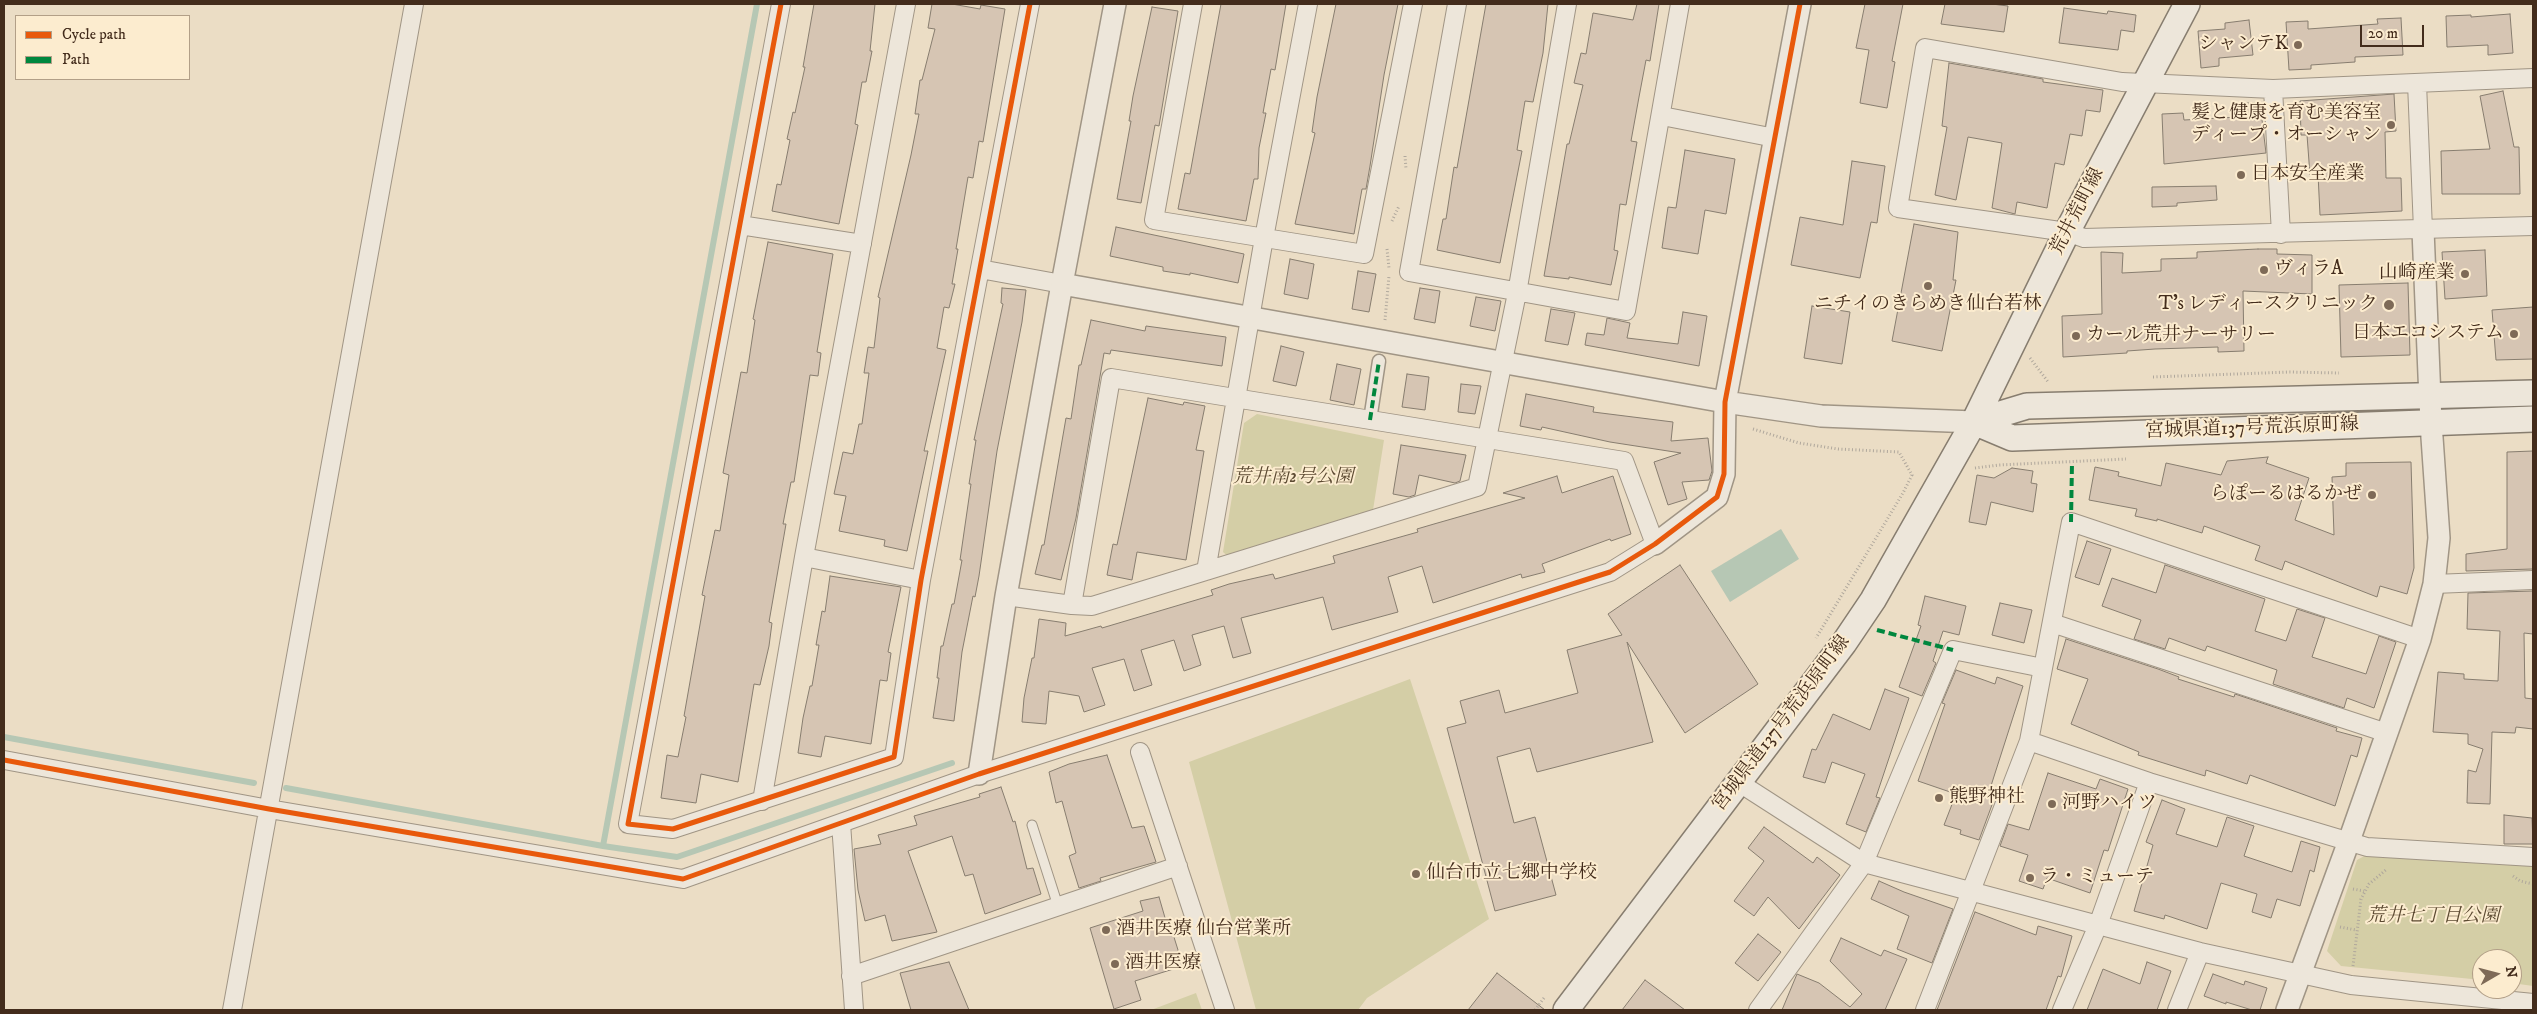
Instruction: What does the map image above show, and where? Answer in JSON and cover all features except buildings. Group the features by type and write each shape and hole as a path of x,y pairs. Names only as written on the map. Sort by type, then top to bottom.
{"main road":[{"name":"荒井荒町線","path":"1974,422 2067,232 2187,4"},
{"name":"宮城県道137号荒浜原町線","path":"1566,1010 1873,600 1974,422 2027,406 2533,393"},
{"name":"宮城県道137号荒浜原町線","path":"1974,422 2012,438 2533,419"}],"street":[{"path":"232,1010 414,4"},
{"path":"781,4 628,824 673,829 894,757 921,580 1030,4"},
{"path":"762,800 804,557 906,4"},
{"path":"979,774 1006,596 1115,4"},
{"path":"1193,4 1154,220 1364,254 1413,4"},
{"path":"1206,571 1264,238 1308,4"},
{"path":"1457,4 1409,272 1517,293 1626,311 1662,116 1680,4"},
{"path":"1006,596 1092,606 1476,487 1517,293 1567,4"},
{"path":"4,760 269,809 683,879 979,774 1610,572 1656,544 1717,497 1724,474 1725,402 1800,4"},
{"path":"2533,78 2273,89 2122,82 1925,48 1898,208 2067,232 2084,238 2533,226"},
{"path":"2287,1010 2349,842 2420,639 2434,584 2439,538 2431,423 2417,83"},
{"path":"2273,89 2281,234"},
{"path":"1662,116 1775,138"},
{"path":"740,224 862,244"},
{"path":"980,269 1725,402 1821,416 1974,422"},
{"path":"1370,420 1379,361"},
{"path":"1072,604 1111,378 1624,461 1656,544"},
{"path":"1925,1010 2029,741 2071,522 2420,639"},
{"path":"804,557 921,580"},
{"path":"2434,584 2533,580"},
{"path":"2052,623 2387,734"},
{"path":"1758,1010 1864,863 1953,650 2043,668"},
{"path":"2029,741 2149,782 2367,847 2533,857"},
{"path":"1140,752 1225,1010"},
{"path":"1738,782 1864,863 2200,952 2351,985 2533,1003"},
{"path":"2062,1010 2098,925 2149,782"},
{"path":"841,823 854,1010"},
{"path":"851,976 1178,866"},
{"path":"2177,1010 2200,952"}],"lane":[{"path":"1032,825 1058,906"}],"path":[{"path":"2034,348 2030,357 2050,384"},
{"path":"2146,378 2290,372 2348,373"},
{"path":"1749,428 1799,443 1828,448 1899,452 1912,475 1855,575 1811,646"},
{"path":"2351,985 2356,930 2364,891 2376,876 2389,868"},
{"path":"2332,926 2356,930"},
{"path":"1535,1010 1549,992"}],"green space":[{"name":"荒井南2号公園","path":"1257,414 1384,440 1373,510 1231,559 1223,552 1244,423"},
{"path":"1410,679 1489,919 1367,998 1358,1010 1256,1010 1189,762"},
{"name":"荒井七丁目公園","path":"2368,854 2533,864 2533,986 2522,984 2522,949 2472,949 2472,979 2341,966 2327,951 2357,860"},
{"path":"1196,993 1202,1010 1151,1010"}],"shaded area":[{"path":"1781,529 1799,559 1730,602 1711,571"}],"waterway":[{"path":"603,846 757,4"},
{"path":"4,737 254,783"},
{"path":"286,788 603,846 677,857 952,763"}],"marked path":[{"path":"1370,420 1379,361"},
{"path":"2071,522 2072,462"},
{"path":"1877,630 1953,650"}],"cycle path":[{"path":"781,4 628,824 673,829 894,757 921,580 1030,4"},
{"path":"4,760 269,809 683,879 979,774 1610,572 1655,544 1717,497 1724,474 1725,402 1800,4"}],"place":[{"name":"シャンテK","path":"2298,45"},
{"name":"髪と健康を育む美容室 ディープ・オーシャン","path":"2391,125"},
{"name":"日本安全産業","path":"2241,175"},
{"name":"ヴィラA","path":"2264,270"},
{"name":"山崎産業","path":"2465,274"},
{"name":"ニチイのきらめき仙台若林","path":"1928,286"},
{"name":"T's レディースクリニック","path":"2389,305"},
{"name":"日本エコシステム","path":"2514,334"},
{"name":"カール荒井ナーサリー","path":"2076,336"},
{"name":"らぽーるはるかぜ","path":"2372,495"},
{"name":"熊野神社","path":"1939,798"},
{"name":"河野ハイツ","path":"2052,804"},
{"name":"仙台市立七郷中学校","path":"1416,874"},
{"name":"ラ・ミューテ","path":"2030,878"},
{"name":"酒井医療 仙台営業所","path":"1106,930"},
{"name":"酒井医療","path":"1115,964"}]}
